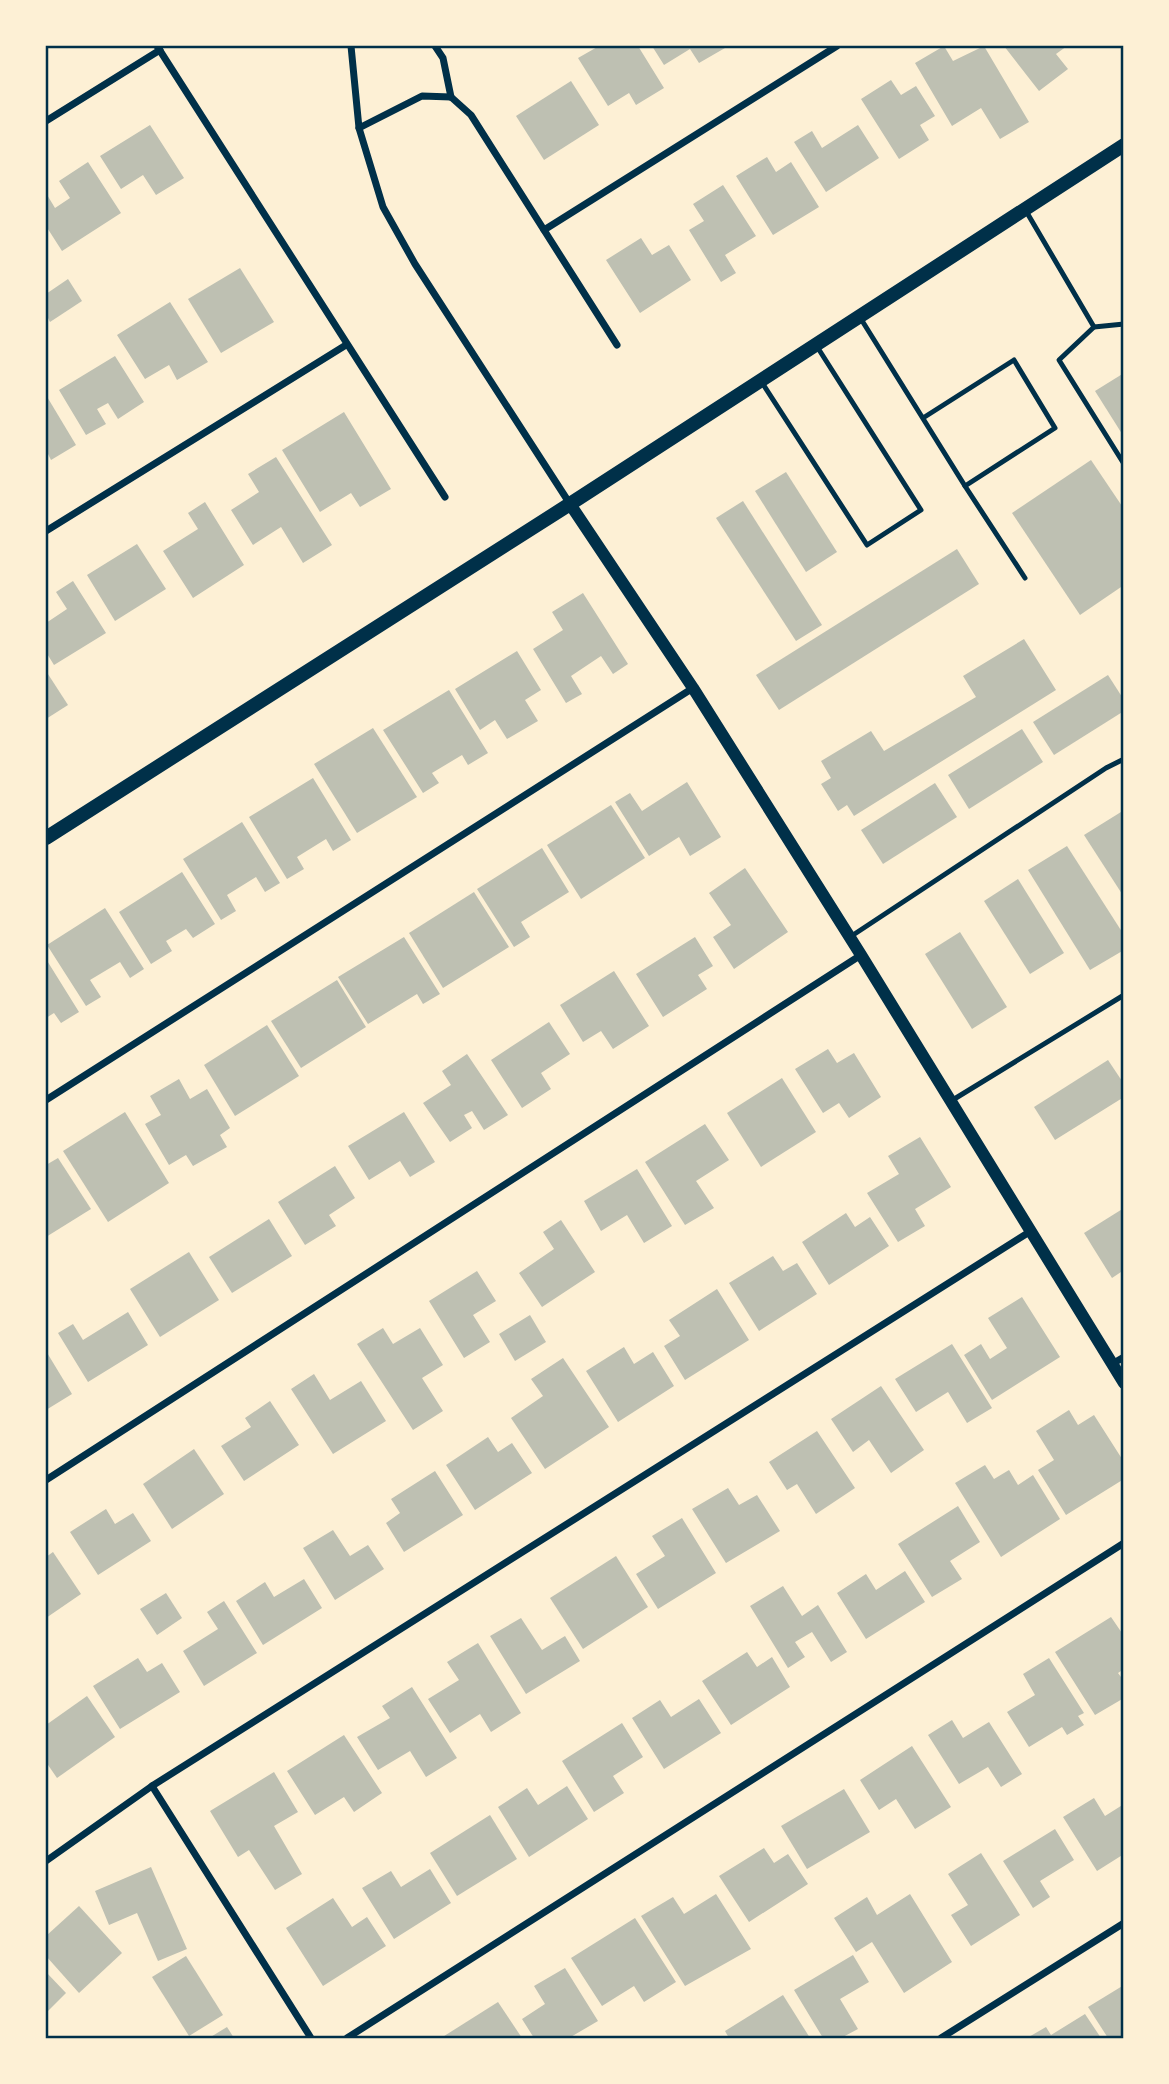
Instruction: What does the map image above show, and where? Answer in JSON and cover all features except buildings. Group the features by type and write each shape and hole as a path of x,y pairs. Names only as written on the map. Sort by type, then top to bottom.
{"main road":[{"path":"46,838 570,504 1124,145"}],"street":[{"path":"351,46 359,128 383,206 415,264 693,688 862,955 1031,1231 1118,1360 1124,1383"},
{"path":"435,46 443,58 451,97 471,115 617,345"},
{"path":"544,230 837,46"},
{"path":"46,121 158,48 445,497"},
{"path":"359,128 422,96 451,97"},
{"path":"46,531 346,345"},
{"path":"46,1100 693,688"},
{"path":"46,1479 862,955"},
{"path":"46,1861 152,1786 1031,1231"},
{"path":"347,2039 1124,1543"},
{"path":"152,1786 311,2039"},
{"path":"941,2039 1124,1923"}],"lane":[{"path":"1025,208 1094,327"},
{"path":"859,316 1025,578"},
{"path":"1124,324 1094,327 1059,360 1124,464"},
{"path":"761,380 867,545 921,510 816,345"},
{"path":"923,418 1014,360 1055,428 965,486"},
{"path":"850,937 1106,768 1124,759"},
{"path":"951,1101 1124,995"}]}
